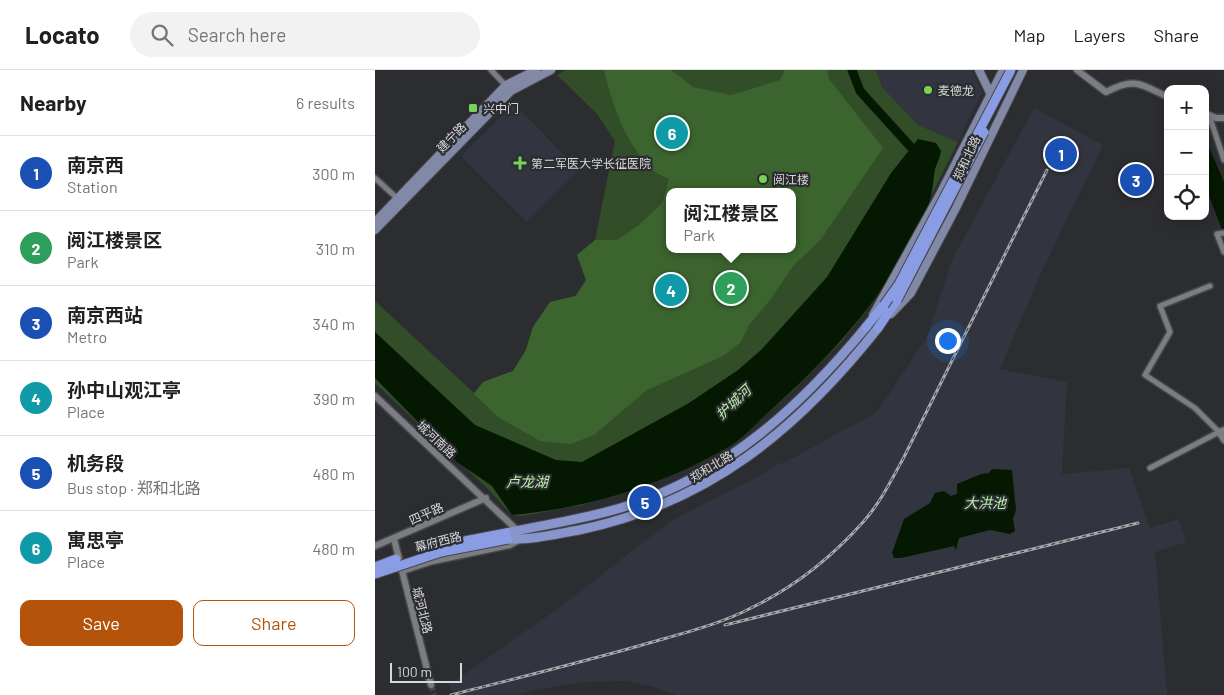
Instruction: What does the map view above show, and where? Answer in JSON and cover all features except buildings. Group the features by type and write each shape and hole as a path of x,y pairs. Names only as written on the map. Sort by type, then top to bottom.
{"highway":[{"name":"郑和北路","path":"866,328 899,284 1011,70"},
{"name":"郑和北路","path":"878,328 897,300 1016,70"},
{"name":"幕府西路","path":"375,567 438,546 507,536"},
{"name":"幕府西路","path":"375,574 441,552 507,536"}],"main road":[{"name":"建宁路","path":"375,230 400,200 508,88 536,70"},
{"name":"建宁路","path":"508,88 551,70"},
{"path":"979,70 990,94 1006,103"},
{"name":"郑和北路","path":"507,536 517,530 568,522 629,505 690,480 749,444 788,412 839,360 866,328 939,196 1003,70"},
{"name":"郑和北路","path":"507,536 519,540 593,527 633,517 670,502 727,472 757,452 794,420 847,368 878,328 911,292 956,208 1023,70"},
{"name":"建宁路","path":"375,222 400,200"}],"street":[{"path":"491,70 508,88"},
{"path":"1077,70 1106,92 1122,84 1134,82 1164,95"},
{"path":"1209,115 1216,118 1224,118"},
{"path":"1209,119 1224,160"},
{"path":"375,178 400,200"},
{"path":"1220,234 1224,252"},
{"path":"1211,286 1160,306 1170,332 1145,375 1195,408 1222,431 1224,440"},
{"name":"城河南路","path":"375,396 517,530"},
{"path":"1150,468 1222,431"},
{"name":"四平路","path":"375,546 485,498"},
{"name":"城河北路","path":"394,539 431,685"},
{"path":"402,571 433,561 510,545 519,540"}],"shaded area":[{"path":"876,70 972,70 982,92 958,142 918,125 882,87"},
{"name":"第二军医大学长征医院","path":"514,104 579,170 527,222 461,156"},
{"path":"1034,108 1103,145 1041,273 1000,369 1067,382 1062,474 1129,468 1150,528 1179,519 1186,542 1155,552 1167,695 677,695 654,687 627,681 583,682 534,690 518,695 454,695 449,685 560,607 671,521 763,474 780,462 782,464 877,412 927,337 952,260"}],"green space":[{"path":"566,70 876,70 882,87 918,125 958,142 905,248 866,311 841,342 794,390 732,444 649,485 582,505 522,516 512,515 487,488 375,383 375,301 474,393 483,382 513,371 526,350 533,327 550,302 575,296 586,280 577,255 595,240 615,141 597,114 557,75"},
{"path":"604,70 671,70 693,87 731,95 780,80 785,70 827,70 829,79 883,148 821,239 793,266 770,300 749,325 741,342 723,356 647,390 594,435 571,444 540,441 498,417 474,394 483,382 513,371 526,350 533,327 550,302 576,296 586,280 577,255 595,240 617,240 639,225 662,203 666,189 666,253 796,253 796,188 666,188 669,179 652,169 641,157 633,146 615,109"}],"water":[{"name":"卢龙湖","path":"918,139 936,143 941,151 935,169 929,203 900,261 863,315 819,364 747,433 730,446 679,472 652,483 598,500 570,507 512,515 492,486 457,462 375,378 375,332 475,425 556,460 582,462 689,403 738,370 761,350 827,277 891,173"},
{"path":"1209,147 1224,182 1224,235 1209,196"},
{"name":"大洪池","path":"992,469 1012,470 1016,510 1013,519 1015,531 1010,534 990,530 959,538 956,550 954,546 894,558 892,553 904,519 930,503 935,493 944,491 951,496 957,494 957,484 981,474 989,473"}],"waterway":[{"name":"护城河","path":"852,70 860,91 919,156"}],"tunnel":[{"path":"431,685 434,695"}],"railway":[{"path":"451,695 599,657 715,623 741,613 768,599 798,580 826,558 864,521 890,482 1047,170"},
{"path":"725,625 1138,523"}],"place":[{"name":"麦德龙","path":"928,90"},
{"name":"兴中门","path":"473,108"},
{"name":"寓思亭","path":"672,133"},
{"name":"南京西","path":"1061,154"},
{"name":"第二军医大学长征医院","path":"520,163"},
{"name":"阅江楼","path":"763,179"},
{"name":"南京西站","path":"1136,180"},
{"name":"阅江楼景区","path":"731,288"},
{"name":"孙中山观江亭","path":"671,290"},
{"name":"机务段","path":"645,502"}]}
